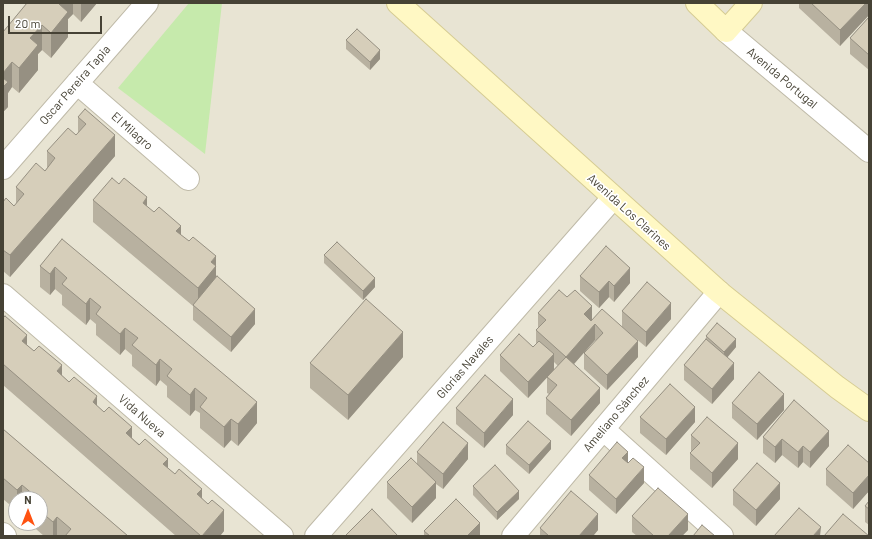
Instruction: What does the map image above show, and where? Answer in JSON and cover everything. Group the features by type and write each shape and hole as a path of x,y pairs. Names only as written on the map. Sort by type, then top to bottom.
{"street":[{"name":"Oscar Pereira Tapia","path":"3,168 147,3"},
{"name":"Avenida Los Clarines","path":"398,3 719,292 837,387 869,410"},
{"name":"Avenida Portugal","path":"697,3 726,31 869,151"},
{"path":"726,31 751,3"},
{"name":"El Milagro","path":"77,83 188,179"},
{"name":"Glorias Navales","path":"316,536 613,198"},
{"name":"Ameliano Sánchez","path":"513,536 719,292"},
{"name":"Vida Nueva","path":"3,295 282,536"},
{"path":"603,429 722,536"}],"shaded area":[{"path":"3,3 869,3 869,536 3,536"}],"green space":[{"path":"189,3 222,3 205,154 118,88"}],"building":[{"path":"27,3 60,3 59,4 68,12 51,33 42,25 30,38 38,45 19,68 12,62 3,73 3,32"},
{"path":"811,3 866,3 840,30"},
{"path":"869,17 869,55 850,38"},
{"path":"357,29 380,50 370,62 346,40"},
{"path":"3,78 8,82 3,87"},
{"path":"85,109 115,135 10,255 3,250 3,202 6,198 14,206 24,194 16,187 36,163 45,171 55,158 47,151 68,128 76,135 86,124 78,117"},
{"path":"112,178 119,184 124,178 147,197 143,203 154,212 159,207 181,226 176,231 189,241 193,237 216,256 211,262 216,266 198,288 93,200"},
{"path":"62,239 257,402 238,424 231,419 224,427 200,407 207,398 195,388 190,395 167,376 172,369 160,359 156,365 132,345 138,338 125,328 120,334 96,314 101,307 90,298 86,304 62,284 67,278 55,267 50,274 40,266"},
{"path":"337,242 375,278 363,291 324,255"},
{"path":"606,246 630,268 614,286 609,281 599,292 580,276"},
{"path":"217,276 255,309 231,337 193,305"},
{"path":"647,282 671,303 646,332 622,311"},
{"path":"559,290 567,297 575,290 592,306 584,314 591,321 602,309 638,341 607,375 584,353 603,333 595,324 566,357 536,330 546,320 538,313"},
{"path":"366,299 403,332 348,395 310,363"},
{"path":"5,316 27,335 22,341 34,351 39,346 62,365 57,371 69,382 74,377 97,396 93,402 104,412 109,407 132,427 126,433 139,445 145,439 168,459 163,464 175,474 179,469 202,489 197,494 208,504 212,500 224,510 202,536 3,364 3,318"},
{"path":"717,323 736,339 724,352 706,336"},
{"path":"519,334 533,347 539,341 554,354 528,382 500,355"},
{"path":"706,339 734,363 712,389 684,365"},
{"path":"566,357 600,388 571,420 546,398 557,385 547,377"},
{"path":"759,372 784,394 757,424 732,403"},
{"path":"485,375 513,399 484,433 456,408"},
{"path":"670,384 695,407 666,439 640,417"},
{"path":"794,400 829,431 810,452 803,446 798,452 782,439 775,447 763,437"},
{"path":"707,417 738,443 712,473 690,453 700,443 691,435"},
{"path":"528,421 551,441 529,465 506,445"},
{"path":"443,422 468,443 443,474 417,452"},
{"path":"3,429 128,536 65,536 71,529 57,517 53,522 48,518 48,491 29,491 22,485 17,490 3,478"},
{"path":"617,442 628,452 622,458 628,463 633,458 644,467 616,499 589,475"},
{"path":"848,445 869,463 869,475 853,493 826,469"},
{"path":"411,458 436,482 412,507 387,482"},
{"path":"757,463 780,483 756,510 733,490"},
{"path":"495,465 519,491 497,512 473,486"},
{"path":"658,488 688,514 668,536 654,536 632,516"},
{"path":"571,491 598,514 579,536 549,536 540,528"},
{"path":"456,499 480,523 467,536 430,536 424,531"},
{"path":"869,501 869,509 865,506"},
{"path":"799,508 821,527 813,536 774,536"},
{"path":"372,509 398,536 345,536"},
{"path":"843,514 869,536 824,536"},
{"path":"702,525 715,536 693,536"}]}
